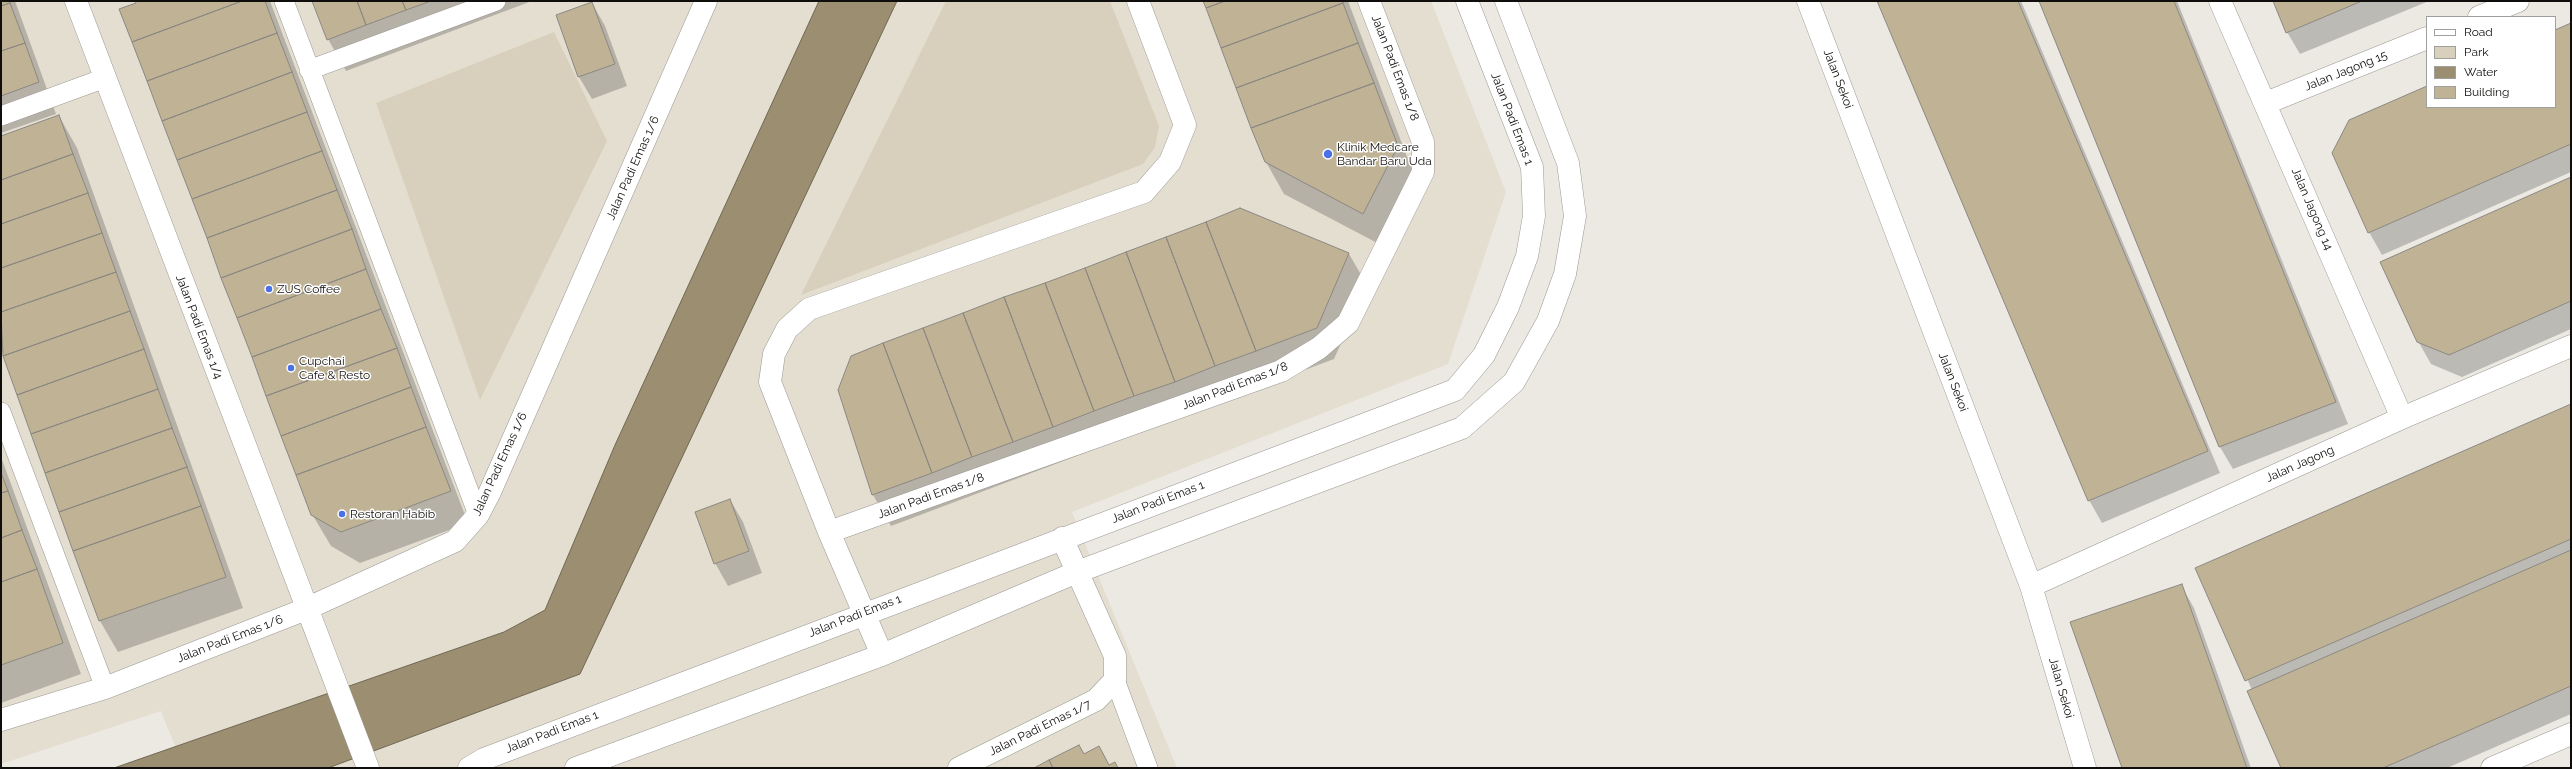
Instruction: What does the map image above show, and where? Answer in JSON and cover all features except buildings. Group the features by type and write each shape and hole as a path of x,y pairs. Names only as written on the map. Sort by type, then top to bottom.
{"street":[{"name":"Jalan Padi Emas 1/4","path":"76,1 322,652 368,768"},
{"name":"Jalan Padi Emas 1/6","path":"1,720 105,688 306,609 455,541 478,515 706,1"},
{"path":"882,655 829,532 770,382 774,354 787,329 809,309 1144,192 1170,162 1185,125 1138,1"},
{"name":"Jalan Padi Emas 1/8","path":"829,532 1281,371 1319,348 1348,323 1422,172 1423,142 1369,1"},
{"name":"Jalan Padi Emas 1","path":"469,768 484,758 863,613 1455,390 1484,355 1508,307 1527,256 1534,216 1532,168 1467,1"},
{"path":"576,768 882,655 1077,572 1462,428 1514,382 1548,320 1565,274 1575,216 1568,163 1506,1"},
{"name":"Jalan Sekoi","path":"1808,1 2031,586 2085,768"},
{"name":"Jalan Jagong 14","path":"2220,1 2266,103 2402,418"},
{"path":"2481,16 2518,1"},
{"name":"Jalan Jagong 15","path":"2266,103 2426,38"},
{"name":"Jalan Jagong","path":"2031,586 2402,418 2571,346"},
{"path":"1062,538 1115,656 1115,680"},
{"name":"Jalan Padi Emas 1/7","path":"959,768 1096,700 1115,680"},
{"path":"2492,768 2571,734"}],"lane":[{"path":"284,1 478,515"},
{"path":"309,70 496,1"},
{"path":"1,116 105,78"},
{"path":"1,412 105,688"},
{"path":"1115,680 1148,768"}],"shaded area":[{"path":"1,1 1431,1 1506,192 1448,364 1072,512 1177,768 184,768 161,711 1,764"}],"green space":[{"path":"946,1 1110,1 1159,126 1155,147 1143,164 801,295"},
{"path":"554,32 607,141 480,400 376,103"}],"water":[{"path":"819,1 897,1 580,674 328,768 114,768 504,632 545,610 615,445"}],"place":[{"name":"Klinik Medcare Bandar Baru Uda","path":"1328,154"},
{"name":"ZUS Coffee","path":"269,289"},
{"name":"Cupchai Cafe & Resto","path":"291,368"},
{"name":"Restoran Habib","path":"342,514"}]}
